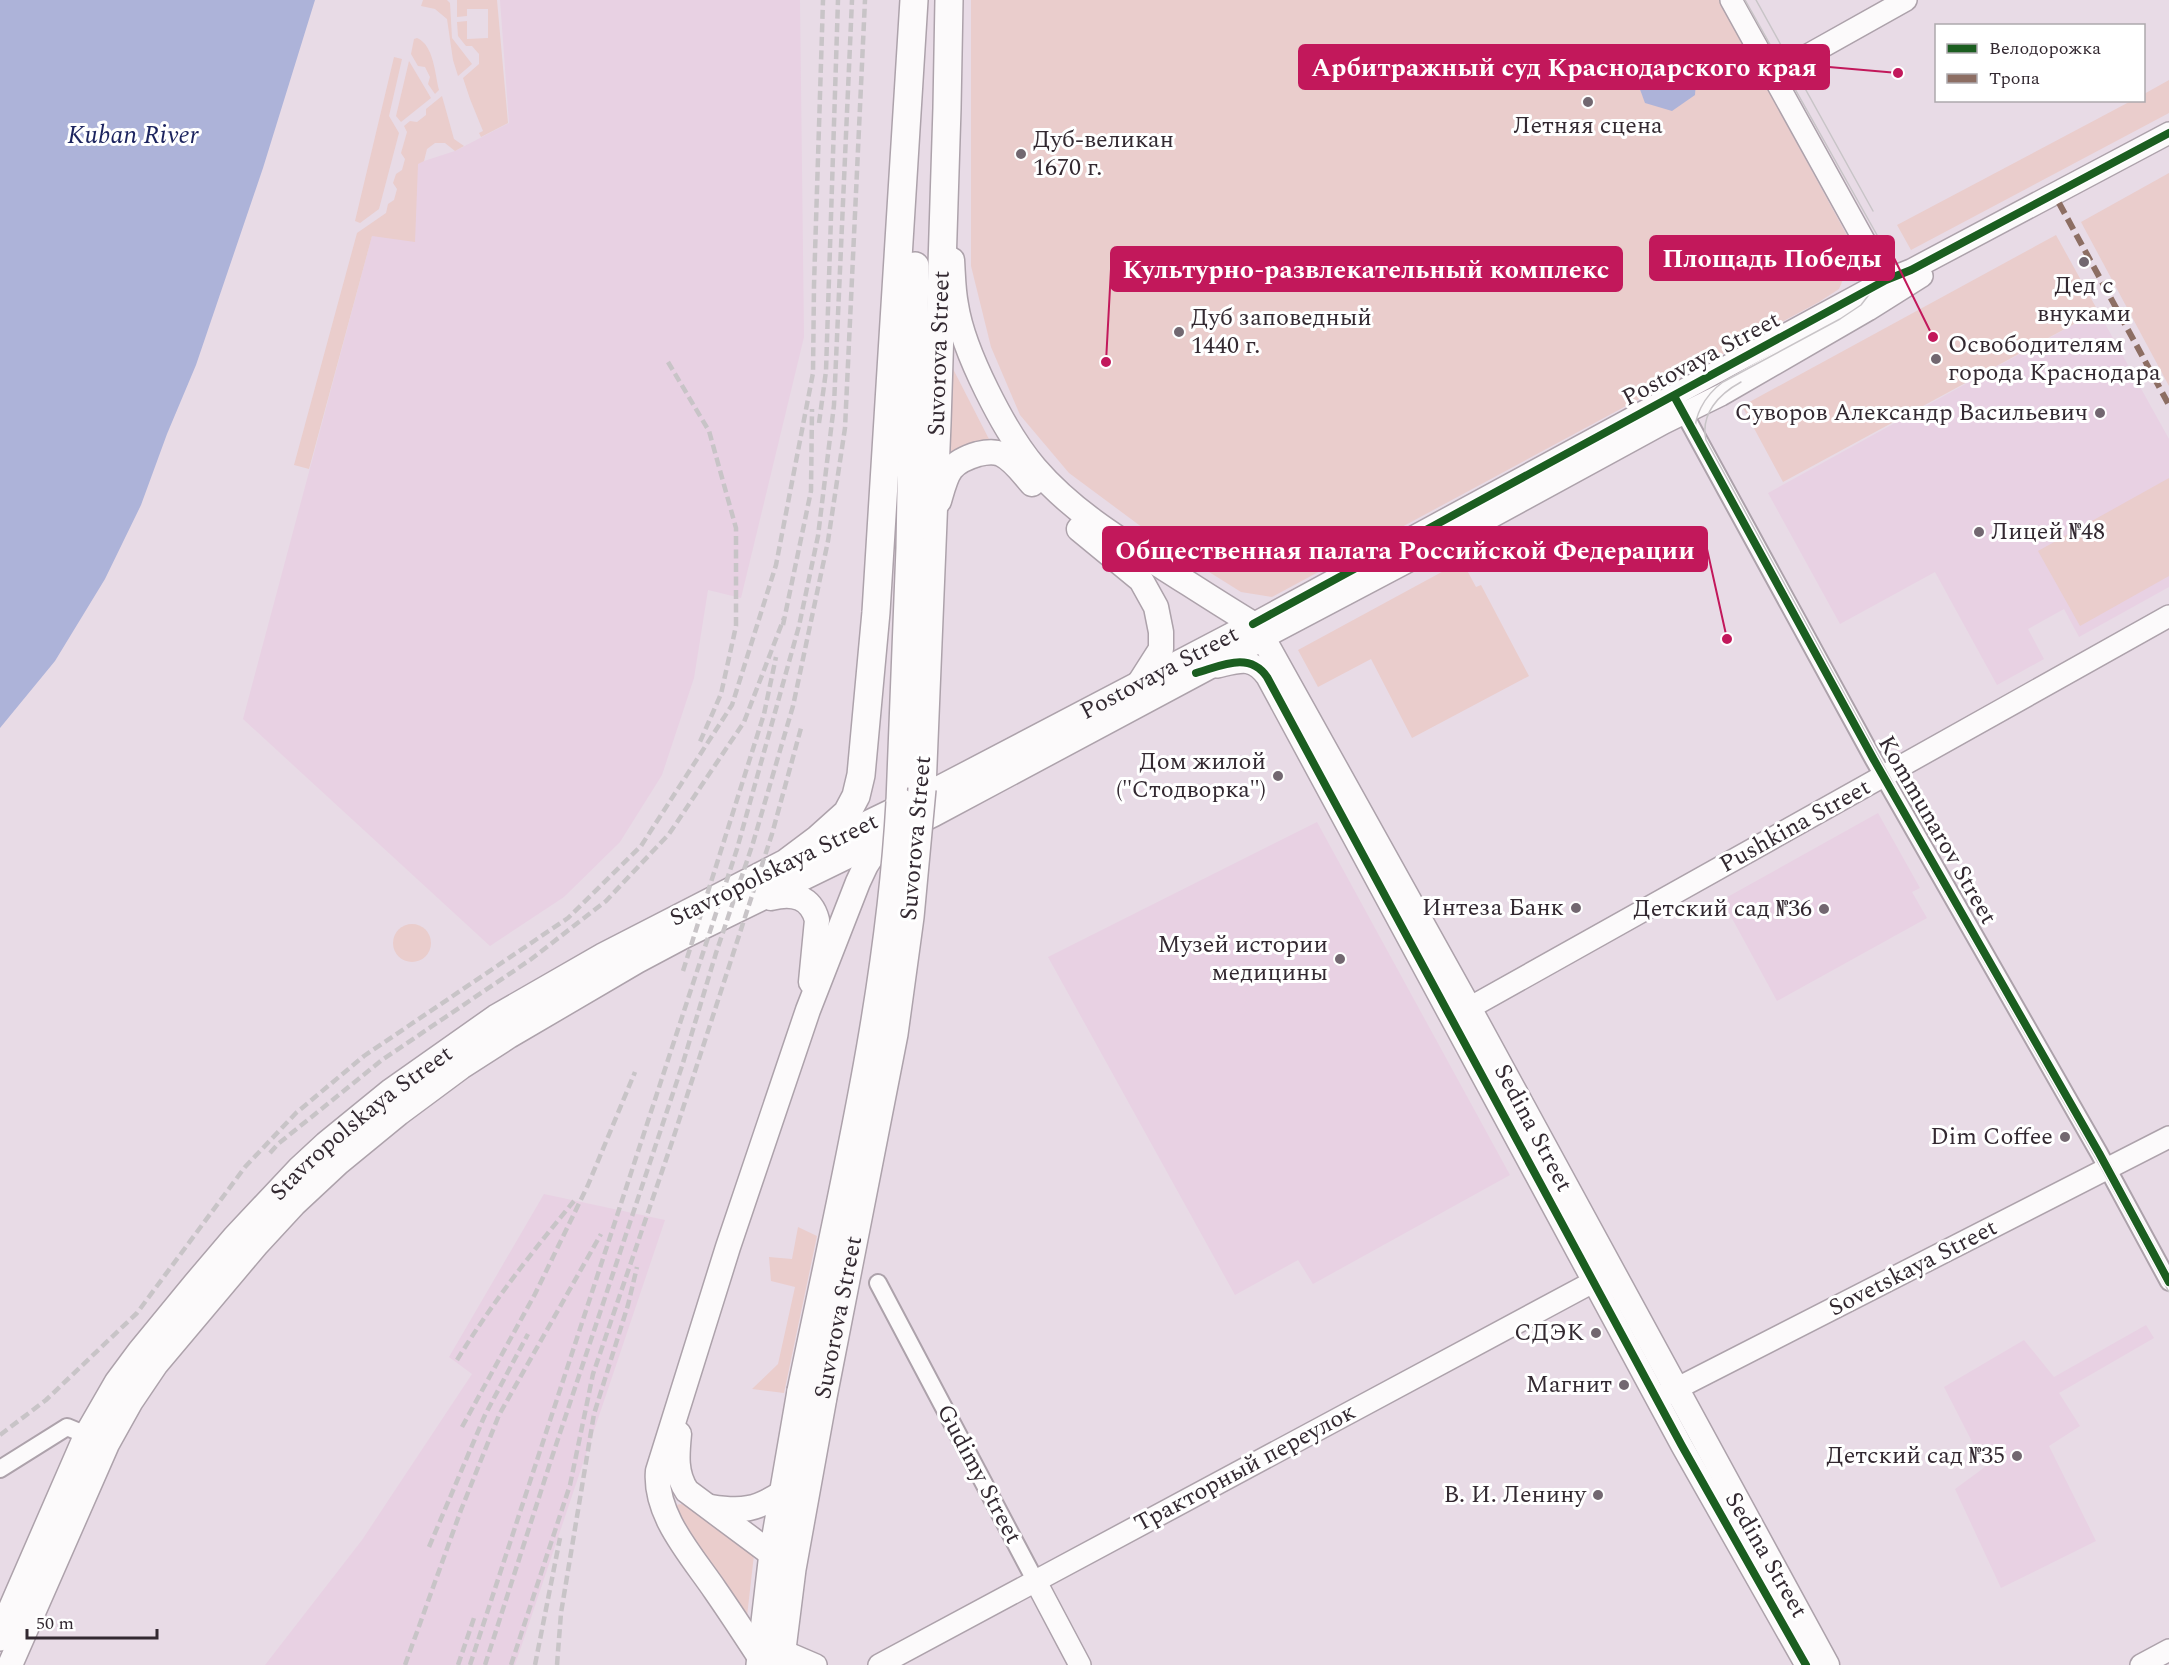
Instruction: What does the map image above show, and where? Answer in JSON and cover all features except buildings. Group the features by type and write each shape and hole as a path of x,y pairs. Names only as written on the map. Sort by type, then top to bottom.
{"main road":[{"name":"Suvorova Street","path":"782,1561 783,1491 812,1394 877,1125 902,981 922,789 918,115 915,0"},
{"name":"Suvorova Street","path":"786,863 847,813 856,796 861,775 876,612 915,0"},
{"name":"Suvorova Street","path":"921,548 933,520 948,0"},
{"path":"944,174 956,306 969,349 1009,430 1034,467 1084,515 1258,631"},
{"path":"933,520 946,475 954,465 980,453 992,452 1002,454 1013,462 1068,520 1141,580 1150,594 1156,607 1161,632 1161,649 1139,684"},
{"name":"Postovaya Street","path":"968,796 1196,673 1258,631"},
{"name":"Postovaya Street","path":"909,803 1139,684 1258,631"},
{"name":"Sedina Street","path":"1258,631 1460,1013 1808,1660"},
{"name":"Stavropolskaya Street","path":"0,1637 98,1440 131,1401 181,1334 294,1204 338,1163 399,1113 509,1036 554,1008 646,956 968,796"},
{"name":"Stavropolskaya Street","path":"10,1665 118,1383 141,1352 230,1246 300,1170 392,1092 457,1046 542,991 699,906 909,803"},
{"path":"771,1660 681,1541 658,1490 658,1471 728,1247 808,1010 858,882 882,840"},
{"name":"Stavropolskaya Street","path":"752,903 780,895 793,894 805,900 815,912 817,921 808,1010"},
{"path":"683,1393 678,1444 678,1468 683,1484 693,1496 782,1561"},
{"name":"Suvorova Street","path":"771,1660 782,1561 812,1394"},
{"path":"663,1504 672,1488 683,1484"},
{"path":"708,1506 733,1511 751,1508 767,1503 783,1491"}],"street":[{"path":"1731,0 1886,280"},
{"path":"1772,75 1906,0"},
{"name":"Postovaya Street","path":"1258,631 1679,405 1886,280 1911,270 2169,133"},
{"name":"Postovaya Street","path":"1679,405 1721,395 1868,310 1916,279 2169,144"},
{"name":"Kommunarov Street","path":"1679,405 1884,776 2169,1282"},
{"name":"Pushkina Street","path":"1460,1013 2169,616"},
{"name":"Sedina Street","path":"1196,673 1242,662 1252,663 1262,670 1460,1013"},
{"name":"Sovetskaya Street","path":"1666,1394 2169,1137"},
{"name":"Тракторный переулок","path":"879,1665 1603,1277"},
{"name":"Gudimy Street","path":"878,1283 1080,1665"},
{"path":"0,1469 66,1427 98,1440"},
{"path":"2141,1665 2169,1650"},
{"path":"771,1660 816,1665"}],"shaded area":[{"path":"423,0 447,0 450,3 452,38 472,64 458,76 453,60 447,19 435,9 421,6"},
{"path":"457,0 497,0 508,123 481,137 479,133 483,131 463,78 479,64 479,54 472,46 466,46 458,36 457,22 467,21 467,39 488,38 488,9 467,9 467,16 457,17"},
{"path":"500,0 800,0 804,337 741,598 708,590 694,678 662,775 620,842 564,897 490,946 243,719 372,236 418,163 455,151 509,123"},
{"path":"971,0 1719,0 1850,241 1847,270 1839,289 1819,302 1272,597 1241,592 1166,545 1069,473 1020,415 991,347 971,266"},
{"path":"417,38 427,47 433,61 439,90 435,94 428,84 430,77 425,67 418,66 411,54 414,39"},
{"path":"394,57 402,59 389,116 399,133 379,209 360,223 355,221"},
{"path":"409,61 431,98 401,122 396,116"},
{"path":"2169,80 2169,113 1911,250 1897,225 2129,102 2145,102 2145,93"},
{"path":"442,96 454,139 464,146 455,151 445,143 435,143 427,149 424,161 418,164 415,242 372,236 309,469 294,465 357,233 386,213 388,204 394,200 397,189 393,183 396,174 402,170 405,159 401,153 407,132 404,126 410,121 417,122 426,115 426,109"},
{"path":"2169,173 2169,386 2081,222"},
{"path":"2056,235 2098,311 1783,482 1742,406"},
{"name":"Лицей №48","path":"2098,311 2169,439 2169,587 2079,637 2064,609 2028,629 2044,659 1997,685 1935,572 1840,624 1768,493"},
{"path":"949,361 992,445 946,461"},
{"path":"2169,478 2169,576 2080,626 2038,551"},
{"path":"1462,561 1476,587 1481,585 1529,676 1412,738 1371,659 1318,687 1298,650"},
{"name":"Детский сад №36","path":"1878,813 1920,888 1912,892 1927,918 1777,1001 1722,900"},
{"path":"1317,822 1510,1175 1313,1284 1298,1260 1235,1295 1048,957"},
{"path":"412,924 426,929 431,943 426,957 412,962 398,957 393,943 398,929"},
{"path":"544,1194 665,1220 515,1665 265,1665 362,1540 472,1374 449,1357"},
{"path":"798,1227 817,1236 784,1393 752,1389 778,1364 795,1287 771,1281 769,1257 792,1259"},
{"name":"Детский сад №35","path":"2146,1325 2154,1338 2059,1393 2080,1426 2049,1446 2096,1541 2001,1588 1955,1489 1985,1467 1944,1387 2024,1340 2054,1377"},
{"path":"682,1504 754,1555 747,1616 700,1550 675,1509 675,1505"}],"water":[{"name":"Kuban River","path":"0,0 315,0 263,168 196,365 141,505 105,579 55,661 0,728"},
{"path":"1677,48 1697,67 1695,95 1672,111 1645,103 1635,76 1649,52"}],"tram line":[{"path":"1745,0 1877,235 1882,249 1880,268 1871,292 1861,305 1840,319 1716,387 1705,400 1698,416 1696,441 1870,762 2103,1171 2169,1292"},
{"path":"1756,0 1873,211"},
{"path":"1741,382 1725,392 1713,406 1706,422 1706,440 1899,794"},
{"path":"1924,839 2107,1158 2169,1272"}],"railway":[{"path":"0,1435 46,1400 137,1313 245,1167 296,1113 364,1056 568,918 641,846 732,705 776,565 813,373 823,0"},
{"path":"819,423 826,371 838,0"},
{"path":"470,1665 737,849 799,626 818,536 834,405 852,0"},
{"path":"485,1665 682,1066 716,953 753,843 793,706 828,541 845,428 865,0"},
{"path":"668,362 709,431 736,528 736,626 721,694 699,744"},
{"path":"783,625 811,491 812,409"},
{"path":"270,1153 278,1144 382,1060 530,960 606,901 669,834 744,722 784,618"},
{"path":"683,971 764,714 776,657"},
{"path":"511,1665 570,1485 593,1374 672,1142 772,834 801,728"},
{"path":"462,1427 535,1294 588,1185 635,1072"},
{"path":"457,1360 513,1278 574,1201"},
{"path":"405,1665 461,1510 499,1415 601,1234"},
{"path":"557,1665 561,1613 594,1414 628,1305 637,1267"},
{"path":"429,1547 485,1415 528,1334"},
{"path":"535,1665 560,1538"},
{"path":"458,1665 474,1618"}],"marked path":[{"path":"2059,203 2169,405"}],"cycle path":[{"path":"1253,624 1886,280 1911,270 2169,133"},
{"path":"1674,396 1874,760 2099,1153 2169,1282"},
{"path":"1196,673 1225,664 1243,662 1252,664 1267,677 1682,1446 1806,1665"}],"place":[{"name":"Арбитражный суд Краснодарского края","path":"1898,73"},
{"name":"Летняя сцена","path":"1588,102"},
{"name":"Дуб-великан 1670 г.","path":"1021,154"},
{"name":"Дед с внуками","path":"2084,262"},
{"name":"Дуб заповедный 1440 г.","path":"1179,332"},
{"name":"Площадь Победы","path":"1933,337"},
{"name":"Освободителям города Краснодара","path":"1936,359"},
{"name":"Культурно-развлекательный комплекс","path":"1106,362"},
{"name":"Суворов Александр Васильевич","path":"2100,413"},
{"name":"Лицей №48","path":"1979,532"},
{"name":"Общественная палата Российской Федерации","path":"1727,639"},
{"name":"Дом жилой (\"Стодворка\")","path":"1278,776"},
{"name":"Интеза Банк","path":"1576,908"},
{"name":"Детский сад №36","path":"1824,909"},
{"name":"Музей истории медицины","path":"1340,959"},
{"name":"Dim Coffee","path":"2065,1137"},
{"name":"СДЭК","path":"1596,1333"},
{"name":"Магнит","path":"1624,1385"},
{"name":"Детский сад №35","path":"2017,1456"},
{"name":"В. И. Ленину","path":"1598,1495"}]}
